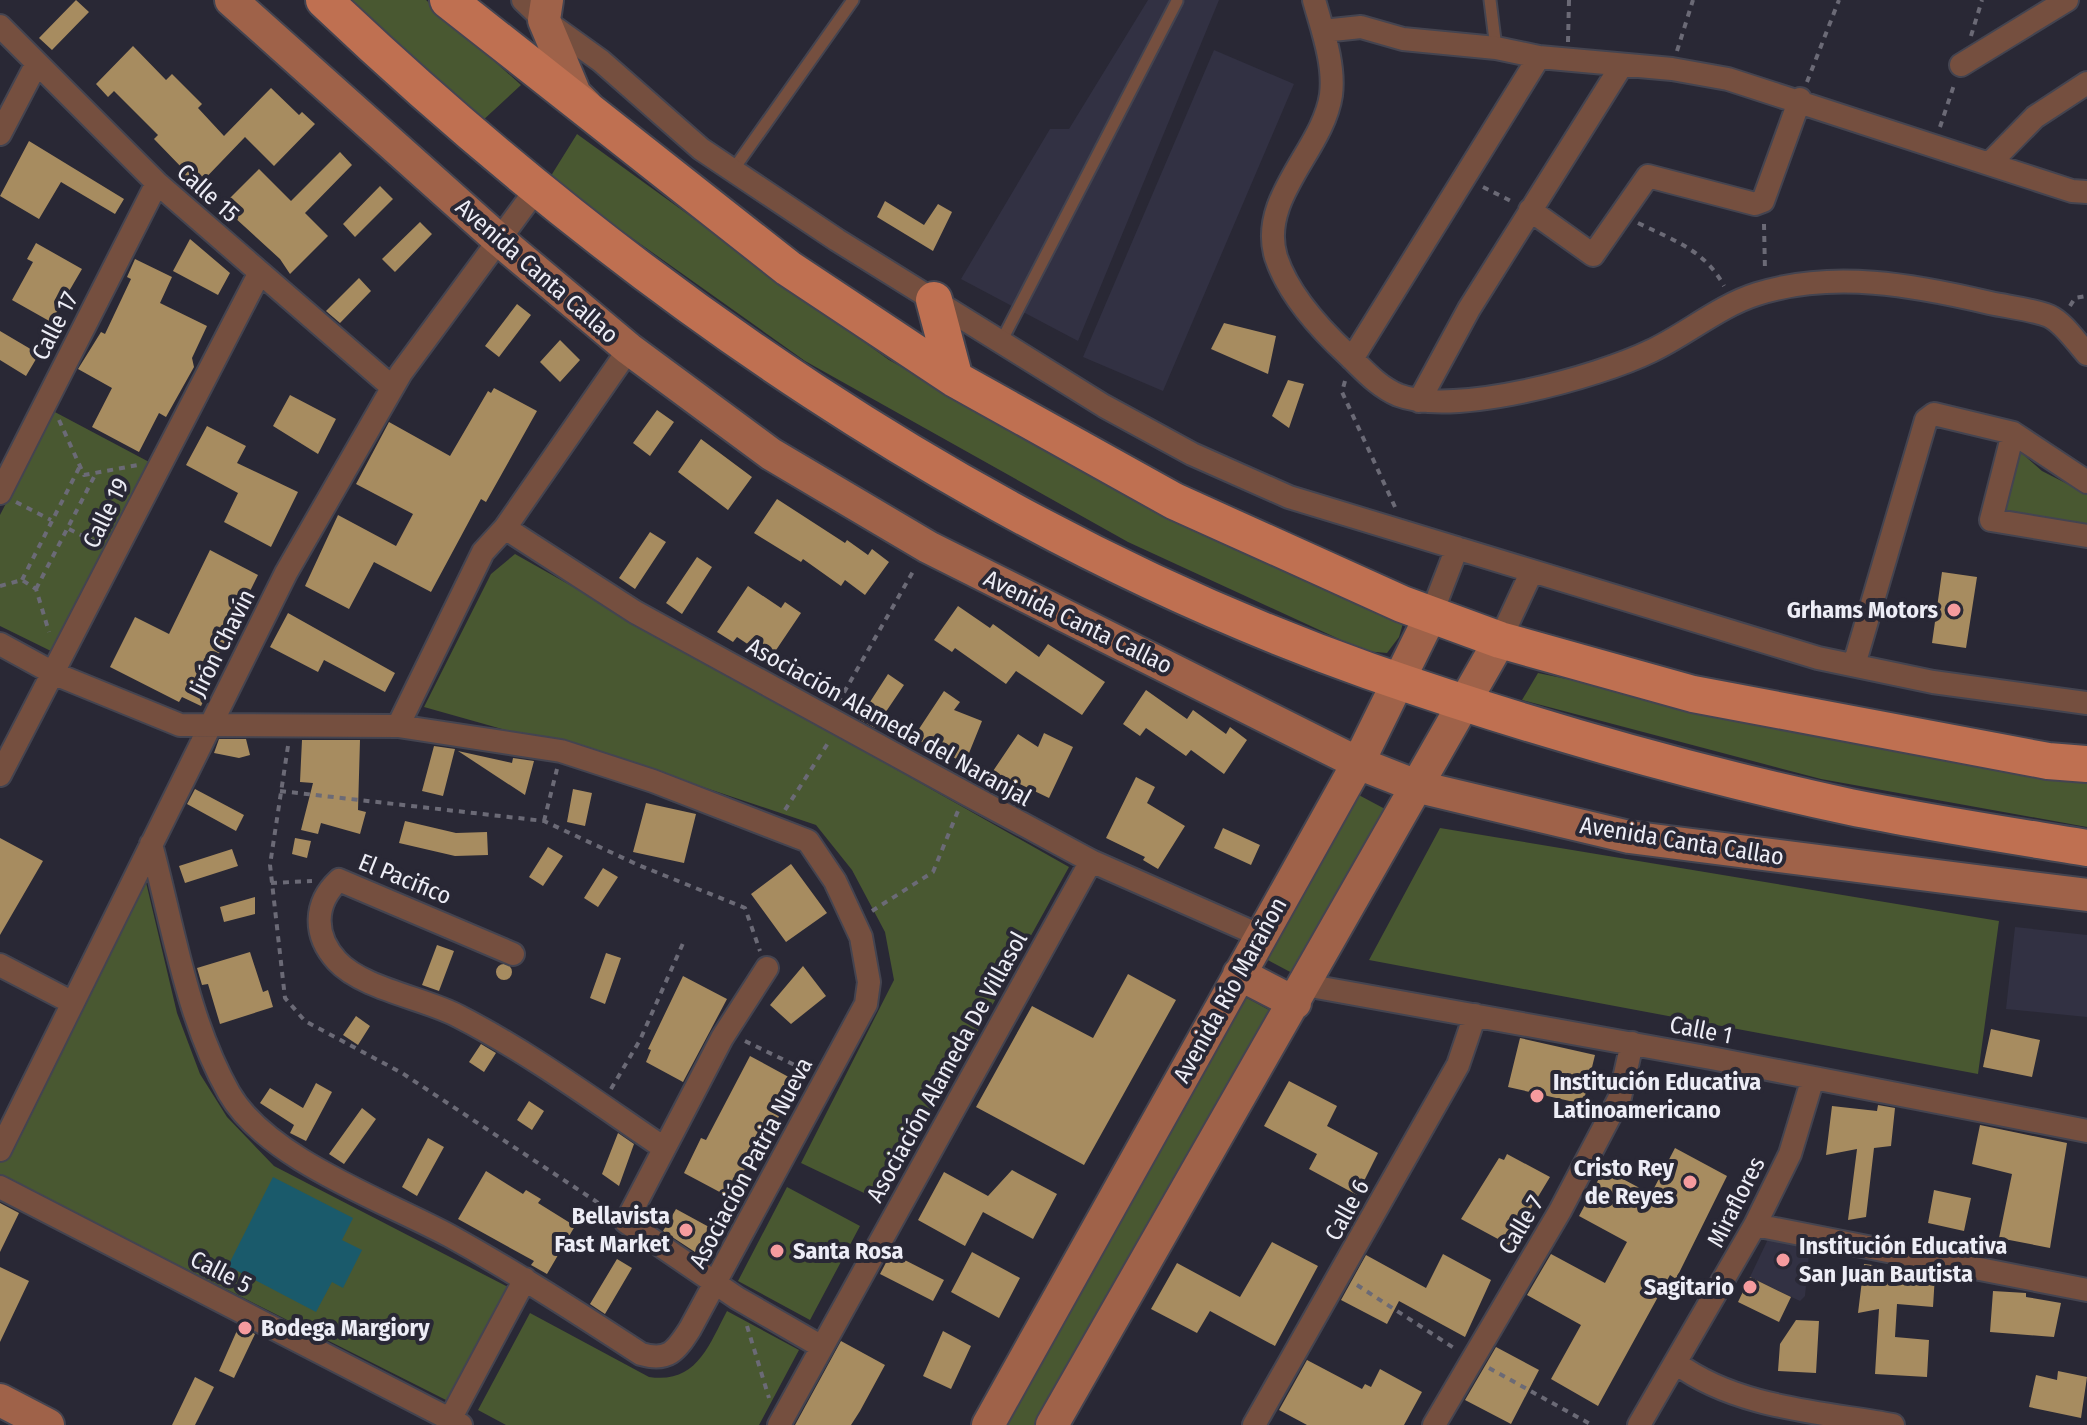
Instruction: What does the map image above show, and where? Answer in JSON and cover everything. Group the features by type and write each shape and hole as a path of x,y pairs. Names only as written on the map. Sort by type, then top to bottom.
{"main road":[{"path":"324,0 399,72 538,187 646,273 757,353 872,428 991,498 1113,561 1238,618 1398,680 1587,741 1753,785 1904,817 2087,848"},
{"path":"448,0 629,146 788,268 955,379 1174,501 1431,615 1500,640 1693,694 2048,761 2087,764"},
{"path":"934,300 955,379"}],"street":[{"name":"Avenida Canta Callao","path":"231,0 498,239 629,349 771,454 928,547 1358,763 1419,787 1629,837 2087,895"},
{"path":"1314,0 1331,74 1331,95 1321,127 1276,211 1272,236 1281,268 1309,315 1369,377 1397,394 1419,401 1474,398 1584,376 1649,352 1733,303 1766,292 1865,280 1942,292 2049,316 2087,354"},
{"path":"1961,65 2067,0"},
{"path":"538,7 575,94 629,146"},
{"path":"538,7 701,149 1001,342 1192,454 1289,497 1854,665 1933,682 2087,703"},
{"name":"Calle 15","path":"0,26 157,183 392,387"},
{"path":"1323,31 1361,27 1403,39 1496,48 1539,57 1672,69 1728,79 1800,99 2072,191 2087,192"},
{"path":"1352,359 1539,57"},
{"path":"0,134 37,63"},
{"path":"1419,401 1469,309 1622,65"},
{"path":"1989,164 2035,117 2087,83"},
{"path":"1530,210 1593,255 1648,176 1755,204 1763,201 1800,99"},
{"name":"Calle 17","path":"7,497 49,396 157,183"},
{"name":"Jirón Chavín","path":"0,1150 286,573 392,387 538,187"},
{"name":"Calle 19","path":"0,775 259,274"},
{"path":"398,726 483,552 505,528 629,349"},
{"path":"1854,665 1926,420 1934,414 1943,414 2013,433 2087,482"},
{"path":"2013,433 1991,520 2087,536"},
{"name":"Asociación Alameda del Naranjal","path":"505,528 635,612 965,793 1091,861 1261,936"},
{"name":"Avenida Río Marañon","path":"988,1425 1358,763 1431,615 1457,548"},
{"path":"1052,1425 1419,787 1500,640 1532,571"},
{"name":"Asociación Patria Nueva","path":"0,644 59,666 180,725 290,728 398,726 561,751 653,781 808,841 835,881 866,956 869,982 866,1004 676,1352 656,1358 641,1354 525,1279 292,1154 253,1125 230,1094 211,1052 191,995 151,844"},
{"name":"Asociación Alameda De Villasol","path":"776,1418 822,1347 1091,861"},
{"path":"339,880 325,893 319,916 323,940 336,960 352,973 455,1015 543,1062 664,1148"},
{"name":"El Pacifico","path":"339,880 513,954"},
{"path":"0,965 73,1003"},
{"path":"767,968 727,1032 626,1222 737,1298 822,1347"},
{"path":"1239,974 1300,994"},
{"name":"Calle 1","path":"1300,994 1475,1015 2087,1131"},
{"name":"Calle 6","path":"1254,1425 1458,1065 1475,1015"},
{"name":"Calle 7","path":"1434,1425 1560,1211 1620,1097 1632,1043"},
{"name":"Miraflores","path":"1639,1425 1755,1225 1790,1154 1813,1078"},
{"name":"Calle 5","path":"0,1187 453,1423"},
{"path":"1755,1225 2087,1290"},
{"path":"453,1423 525,1279"},
{"path":"1676,1363 1699,1380 1743,1396 1846,1421 1893,1425"},
{"path":"0,1400 48,1425"}],"lane":[{"path":"733,170 853,0"},
{"path":"1490,0 1496,48"},
{"path":"1001,342 1177,1"}],"path":[{"path":"1567,59 1569,0"},
{"path":"1672,69 1693,0"},
{"path":"1800,99 1839,0"},
{"path":"1464,177 1530,210"},
{"path":"1763,201 1766,292"},
{"path":"1621,215 1700,253 1714,266 1733,303"},
{"path":"1352,359 1342,392 1393,498 1401,530"},
{"path":"49,396 84,475 163,459"},
{"path":"22,580 79,468"},
{"path":"36,589 95,475"},
{"path":"7,497 52,520"},
{"path":"69,529 117,549"},
{"path":"774,827 928,547"},
{"path":"0,586 22,580 36,589 59,666"},
{"path":"290,728 270,865 285,998 305,1021 402,1073 580,1188 626,1222"},
{"path":"544,821 561,751"},
{"path":"280,791 544,821 623,859 745,908 767,968"},
{"path":"854,923 933,872 965,793"},
{"name":"El Pacifico","path":"271,883 339,880"},
{"path":"601,1105 640,1040 684,941"},
{"path":"727,1032 825,1080"},
{"path":"737,1298 776,1418"}],"shaded area":[{"path":"1148,0 1219,0 1078,341 961,279 1050,129 1069,129"},
{"path":"1214,50 1294,84 1163,391 1083,357"},
{"path":"2015,927 2087,935 2087,1017 2006,1009"},
{"name":"Institución Educativa San Juan Bautista","path":"1770,1235 1810,1243 1805,1296 1800,1301 1750,1277"}],"green space":[{"path":"349,0 426,0 521,85 481,122"},
{"path":"577,134 889,360 1229,546 1404,620 1399,637 1387,653 1365,651 1128,542 805,361 549,179"},
{"path":"53,411 151,463 55,653 0,626 0,515"},
{"path":"2017,449 2042,471 2087,494 2087,529 1996,520"},
{"path":"515,554 1069,867 883,1202 801,1163 894,980 885,932 852,870 816,825 679,779 424,707 491,574"},
{"path":"1538,673 1944,758 2087,776 2087,827 1821,779 1522,700"},
{"path":"1355,793 1385,809 1294,974 1264,958"},
{"path":"1440,828 1999,921 1978,1074 1369,960"},
{"path":"145,878 177,1013 200,1074 227,1117 274,1166 508,1287 448,1401 0,1175 0,1156"},
{"path":"1245,997 1273,1012 1035,1425 1000,1425"},
{"path":"787,1187 860,1226 810,1320 738,1281"},
{"path":"727,1311 799,1350 759,1425 506,1425 478,1410 530,1313 649,1377 665,1378 689,1369 698,1360"}],"water":[{"path":"273,1177 353,1218 342,1240 362,1250 343,1288 332,1282 316,1312 228,1266"}],"building":[{"path":"76,0 89,12 52,50 39,38"},
{"path":"133,46 166,80 172,74 202,104 198,108 224,136 271,88 299,115 302,112 315,124 274,166 245,137 196,188 183,175 186,172 154,139 158,135 114,91 108,97 96,84"},
{"path":"29,141 124,199 115,214 61,182 39,219 0,196"},
{"path":"340,152 352,165 305,213 328,236 290,274 280,259 222,206 259,169 291,201"},
{"path":"380,186 393,199 355,237 343,224"},
{"path":"885,201 924,225 938,204 952,212 933,251 877,217"},
{"path":"420,222 432,234 395,272 382,259"},
{"path":"190,239 230,273 218,295 173,271"},
{"path":"36,243 82,269 51,322 12,300 33,262 27,259"},
{"path":"135,259 172,277 160,303 207,326 192,358 194,367 166,417 159,413 139,452 92,427 112,388 78,369 101,332 105,334 131,279 127,277"},
{"path":"359,278 371,291 340,323 326,311"},
{"path":"517,304 531,315 499,357 485,346"},
{"path":"1224,323 1276,336 1268,374 1211,349"},
{"path":"0,331 39,354 26,376 0,360"},
{"path":"560,340 580,360 560,382 540,362"},
{"path":"1288,380 1304,384 1289,428 1272,416"},
{"path":"494,388 537,411 486,502 481,499 431,592 374,562 349,609 305,586 338,515 396,546 413,514 356,484 389,422 450,456 488,391 491,393"},
{"path":"290,395 336,419 318,454 273,426"},
{"path":"657,410 674,422 650,456 633,443"},
{"path":"207,426 246,446 237,463 298,492 271,547 224,522 238,493 186,465"},
{"path":"701,439 752,477 728,510 678,472"},
{"path":"777,499 845,543 847,540 868,555 872,549 889,562 865,595 845,580 841,586 803,559 801,562 754,533"},
{"path":"650,532 666,542 635,589 619,578"},
{"path":"210,550 258,575 210,672 216,675 201,706 182,697 179,702 110,667 135,617 169,634"},
{"path":"697,557 712,567 682,614 666,603"},
{"name":"Grhams Motors","path":"1942,572 1977,577 1966,648 1932,643"},
{"path":"748,586 781,608 785,602 801,613 770,659 737,637 733,642 717,632"},
{"path":"958,606 990,628 993,624 1039,657 1048,644 1105,682 1082,715 1016,671 1006,684 955,648 952,652 934,640"},
{"path":"288,613 395,673 385,692 324,660 318,672 270,647"},
{"path":"888,674 904,685 875,728 859,719"},
{"path":"1146,690 1187,719 1193,710 1226,734 1230,727 1247,740 1224,774 1191,750 1186,756 1146,728 1140,736 1123,724"},
{"path":"944,691 960,702 954,710 982,721 965,763 913,738"},
{"path":"1044,733 1073,747 1049,798 1011,780 1003,791 987,780 1018,734 1038,747"},
{"path":"219,739 246,739 250,755 239,758 214,753"},
{"path":"302,740 360,740 358,810 366,812 360,834 321,823 318,834 301,830 313,783 300,782"},
{"path":"434,746 455,749 443,796 422,791"},
{"path":"458,751 512,763 513,758 534,761 525,795"},
{"path":"1136,777 1155,787 1147,803 1185,826 1158,869 1143,860 1145,857 1106,838"},
{"path":"195,789 244,815 236,831 187,804"},
{"path":"573,789 592,793 585,826 567,822"},
{"path":"646,803 696,814 684,863 633,852"},
{"path":"405,821 456,833 487,832 488,855 455,856 399,843"},
{"path":"1223,828 1260,845 1251,865 1214,848"},
{"path":"0,838 43,861 0,935"},
{"path":"295,838 311,841 307,858 292,854"},
{"path":"548,847 563,856 543,886 529,877"},
{"path":"232,849 238,866 185,883 179,866"},
{"path":"791,864 827,913 786,942 751,894"},
{"path":"603,868 618,877 598,907 584,898"},
{"path":"255,897 255,914 224,922 220,907"},
{"path":"437,945 454,951 439,991 422,985"},
{"path":"250,952 263,992 268,990 273,1007 220,1024 208,984 202,985 197,968"},
{"path":"606,953 621,958 605,1004 590,998"},
{"path":"501,964 507,964 512,972 510,978 501,980 496,975 496,969"},
{"path":"803,966 826,996 791,1024 770,1005"},
{"path":"1128,974 1176,1000 1084,1165 976,1107 1032,1006 1093,1038"},
{"path":"683,976 727,999 683,1082 646,1062 651,1050 648,1049"},
{"path":"356,1016 370,1026 358,1045 343,1035"},
{"path":"1991,1029 2040,1040 2032,1077 1983,1067"},
{"path":"1520,1038 1595,1055 1583,1104 1508,1087"},
{"path":"481,1044 496,1053 484,1072 469,1062"},
{"path":"750,1056 796,1081 767,1141 762,1139 729,1197 684,1173 701,1138 706,1140"},
{"path":"1289,1081 1337,1106 1327,1126 1378,1153 1357,1195 1309,1169 1317,1154 1264,1126"},
{"path":"316,1083 332,1092 306,1141 290,1133 294,1125 260,1103 270,1088 303,1108"},
{"path":"529,1101 544,1111 532,1130 517,1120"},
{"path":"1878,1105 1895,1108 1891,1146 1874,1148 1866,1217 1848,1220 1857,1149 1826,1155 1832,1106 1877,1111"},
{"path":"362,1108 376,1119 344,1164 329,1154"},
{"path":"1980,1125 2067,1143 2050,1248 1999,1238 2012,1174 1972,1164"},
{"path":"618,1133 634,1144 619,1186 602,1174"},
{"path":"428,1138 444,1147 417,1196 402,1187"},
{"path":"1675,1148 1727,1176 1676,1279 1670,1275 1598,1406 1551,1379 1581,1325 1527,1295 1551,1254 1605,1283 1627,1242 1579,1216 1604,1169 1651,1194"},
{"path":"1507,1154 1550,1177 1509,1245 1461,1219 1499,1158 1504,1160"},
{"path":"1012,1170 1057,1194 1033,1239 983,1212 965,1246 918,1220 944,1172 988,1196"},
{"path":"486,1171 523,1194 526,1190 541,1199 538,1203 575,1226 547,1274 531,1265 534,1261 458,1219"},
{"path":"1934,1190 1971,1198 1964,1231 1928,1223"},
{"path":"0,1203 19,1213 0,1252"},
{"name":"Bellavista Fast Market","path":"676,1209 709,1227 695,1252 663,1231"},
{"path":"1272,1242 1318,1266 1275,1346 1210,1311 1197,1333 1151,1309 1177,1263 1240,1297"},
{"path":"972,1252 1020,1278 999,1318 951,1292"},
{"path":"891,1253 944,1280 933,1301 880,1274"},
{"path":"1443,1254 1491,1280 1465,1337 1399,1301 1387,1324 1341,1300 1366,1255 1426,1288"},
{"path":"617,1259 632,1268 605,1314 590,1304"},
{"path":"1864,1264 1881,1266 1880,1270 1935,1275 1933,1307 1897,1304 1895,1337 1929,1340 1927,1377 1875,1374 1879,1309 1858,1313"},
{"path":"0,1267 29,1281 0,1342"},
{"path":"1750,1277 1791,1297 1779,1322 1738,1302"},
{"path":"1993,1291 2026,1293 2026,1297 2061,1303 2054,1337 1990,1332"},
{"path":"1796,1320 1819,1321 1816,1373 1778,1371 1780,1344"},
{"path":"239,1326 255,1334 234,1378 219,1371"},
{"path":"943,1331 971,1346 951,1389 923,1376"},
{"path":"841,1341 885,1365 860,1411 851,1425 795,1425"},
{"path":"1496,1347 1539,1370 1511,1424 1465,1400"},
{"path":"1307,1360 1362,1389 1365,1384 1371,1387 1380,1369 1422,1392 1404,1425 1307,1425 1279,1410"},
{"path":"2058,1371 2087,1377 2081,1418 2029,1407 2036,1375 2057,1380"},
{"path":"195,1377 214,1387 195,1425 172,1425"}],"place":[{"name":"Grhams Motors","path":"1954,610"},
{"name":"Institución Educativa Latinoamericano","path":"1537,1096"},
{"name":"Cristo Rey de Reyes","path":"1690,1182"},
{"name":"Bellavista Fast Market","path":"686,1230"},
{"name":"Santa Rosa","path":"777,1251"},
{"name":"Institución Educativa San Juan Bautista","path":"1783,1260"},
{"name":"Sagitario","path":"1750,1287"},
{"name":"Bodega Margiory","path":"245,1328"}]}
